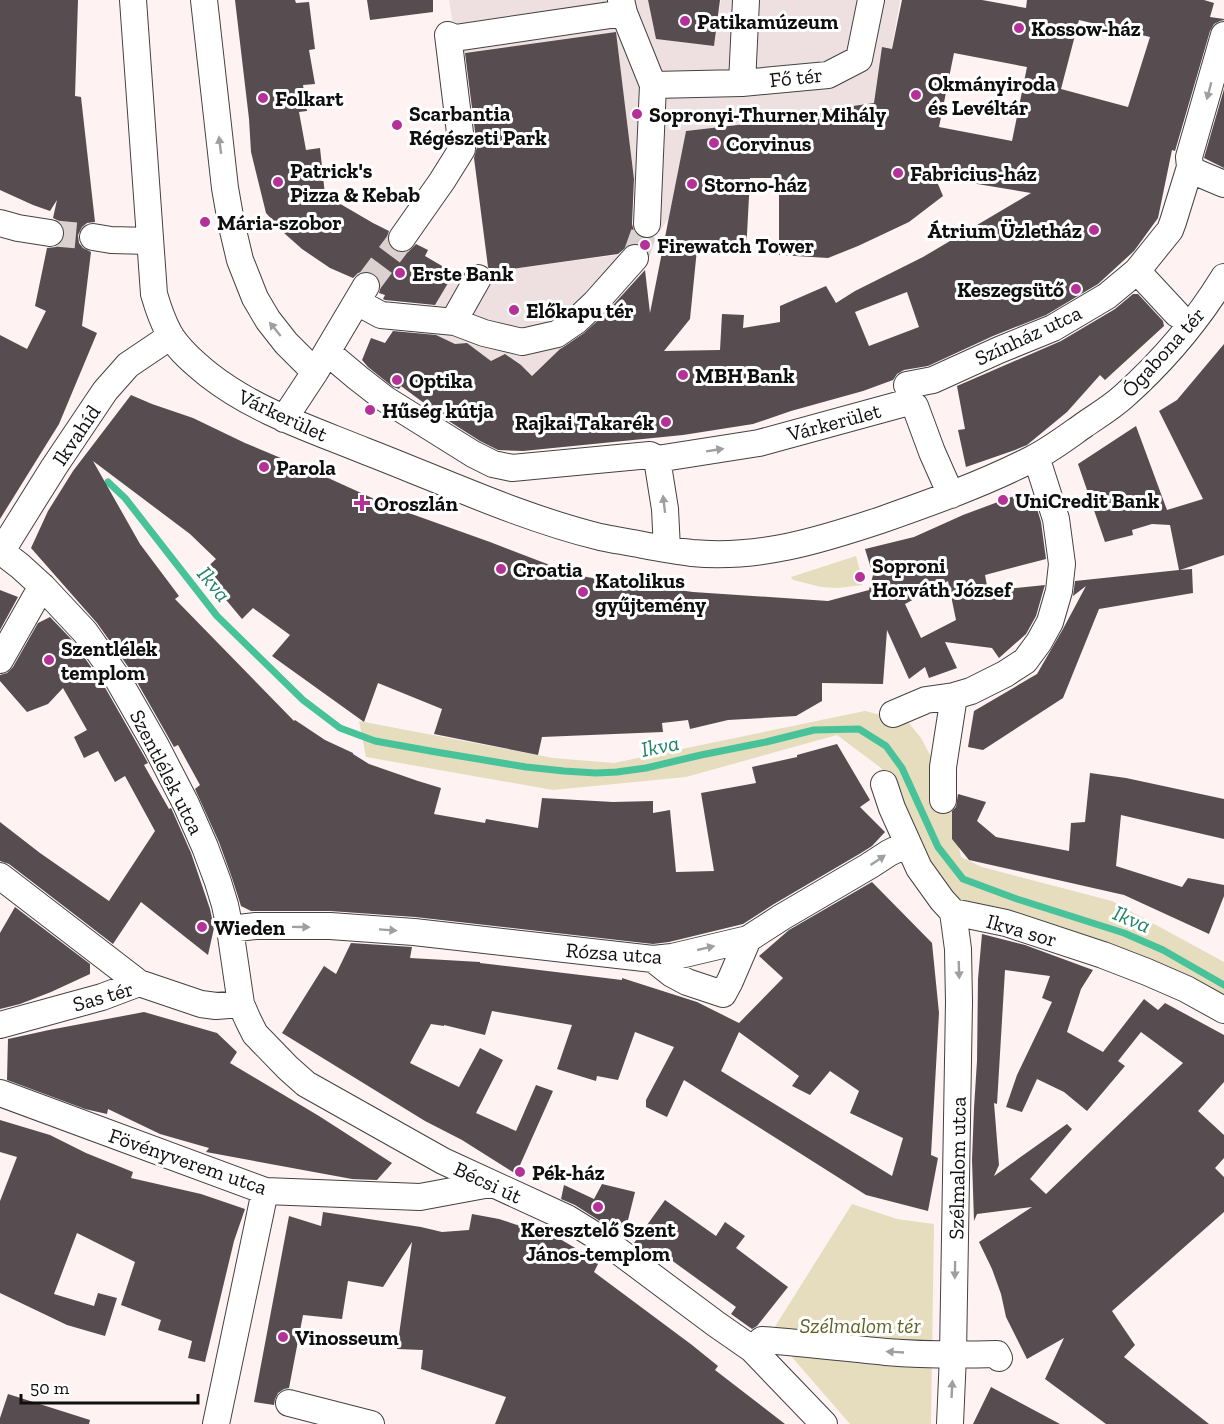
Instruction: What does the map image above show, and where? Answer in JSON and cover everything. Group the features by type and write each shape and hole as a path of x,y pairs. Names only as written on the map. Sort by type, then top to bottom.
{"street":[{"name":"Várkerület","path":"133,0 154,294 160,314 171,336 188,357 219,382 259,408 531,516 600,537 694,553 753,553 787,548 826,538 951,495 1034,458"},
{"name":"Várkerület","path":"204,0 225,188 240,260 255,298 267,320 286,343 358,378 386,399 473,454 493,464 512,468 650,455 657,459 759,442 909,402 915,406 951,495"},
{"name":"Fő tér","path":"742,83 746,0"},
{"name":"Fő tér","path":"653,86 742,83 828,75 859,59 871,0"},
{"path":"412,224 462,148 448,35 455,38 622,7 653,86 648,224"},
{"name":"Színház utca","path":"907,385 933,380 1053,328 1107,296 1137,271 1170,230 1190,167 1189,157 1224,35"},
{"path":"1190,167 1193,171 1224,184"},
{"path":"0,223 50,233"},
{"path":"93,237 150,241"},
{"path":"284,419 361,294 381,315 455,322 484,333 522,342 558,334 576,321 596,303 635,258"},
{"name":"Ógabona tér","path":"1137,271 1177,314"},
{"name":"Ógabona tér","path":"1034,458 1067,438 1122,398 1157,364 1190,326 1216,306 1224,277"},
{"path":"455,322 478,278"},
{"name":"Ikvahíd","path":"1,552 105,391 128,365 171,336"},
{"path":"893,714 926,700 971,691 1024,661 1039,642 1050,622 1059,591 1062,564 1056,519 1040,467 1034,458"},
{"path":"657,459 665,509 667,549"},
{"name":"Szentlélek utca","path":"1,552 42,586 86,632 103,656 156,746 186,804 222,894 230,928"},
{"path":"0,660 42,586"},
{"path":"943,800 943,767 954,696"},
{"path":"884,784 892,808 919,868 953,912"},
{"name":"Rózsa utca","path":"230,928 330,926 414,932 653,959 672,957 748,939 907,844"},
{"path":"0,876 139,983"},
{"name":"Ikva sor","path":"953,912 1006,923 1103,956 1186,989 1224,1010"},
{"name":"Szélmalom utca","path":"950,1424 959,1002 958,949 953,912"},
{"path":"230,928 241,1004"},
{"path":"653,959 687,982 723,994 748,939"},
{"name":"Sas tér","path":"0,1025 139,983 201,1004 216,1006 241,1004"},
{"name":"Bécsi út","path":"241,1004 258,1038 306,1084 442,1161 567,1218 609,1244 752,1349 824,1424"},
{"name":"Fövényverem utca","path":"0,1093 265,1191 420,1197 490,1184"},
{"path":"435,1194 446,1189 452,1182 452,1174 442,1161"},
{"path":"216,1424 265,1191"},
{"path":"752,1349 762,1340 888,1352 953,1355 997,1354 999,1358"},
{"path":"289,1404 371,1424"}],"green space":[{"path":"856,556 862,585 838,588 821,587 793,580 791,577"},
{"path":"865,711 908,722 921,738 960,812 956,833 961,857 982,867 1112,901 1224,962 1224,1000 965,905 924,865 906,812 881,768 837,735 686,777 553,790 366,757 359,721 553,758 614,763"},
{"name":"Szélmalom tér","path":"852,1204 897,1219 934,1224 931,1424 850,1424 771,1333"}],"shaded area":[{"path":"449,0 648,0 656,39 714,46 721,0 900,0 887,75 885,101 746,124 686,131 669,218 660,231 639,220 616,32 461,53 455,38"},
{"name":"Előkapu tér","path":"625,254 569,340 532,376 505,354 491,361 467,343 458,346 433,334 429,340 416,333 454,273 488,272"}],"building":[{"path":"0,0 78,0 75,96 81,97 95,222 87,223 78,235 79,243 91,252 82,326 97,333 59,424 0,519 0,335 27,349 46,311 35,306 47,248 56,247 65,235 64,227 53,218 57,200 50,211 0,190"},
{"path":"235,0 309,2 315,49 309,50 315,84 303,85 307,111 299,112 306,150 320,148 325,195 389,231 388,244 394,251 408,252 416,244 428,250 425,256 454,273 435,305 383,299 385,295 379,293 381,286 374,273 366,271 358,273 353,278 330,268 302,249 266,213 251,152"},
{"path":"367,0 433,0 433,12 370,20"},
{"name":"Patikamúzeum","path":"648,0 720,0 714,46 656,39"},
{"path":"902,0 982,0 1026,8 1027,0 1204,0 1214,3 1210,17 1224,19 1214,24 1210,31 1175,151 1172,150 1158,218 1134,251 1098,284 1046,315 928,366 904,370 893,380 753,424 683,435 523,451 498,450 480,441 401,386 399,389 393,387 362,360 371,338 385,343 393,331 436,335 455,344 467,343 491,361 505,354 532,376 560,349 584,333 605,314 645,270 650,313 686,131 746,124 874,103 882,47 892,49","holes":["1079,20 1150,37 1128,107 1061,89","954,53 1027,67 1012,141 939,127","935,177 1031,193 923,257 836,303 826,286 780,306 780,322 743,328 744,315 722,314 720,350 664,351 690,319 697,249 746,253 750,178 779,178 779,255 828,258 909,222 943,196","907,292 919,327 869,346 855,312"]},
{"path":"616,32 634,179 632,224 634,231 641,237 642,245 630,244 618,254 491,272 488,267 474,158 477,147 465,53"},
{"path":"1224,89 1224,168 1204,158"},
{"path":"1133,294 1138,294 1163,321 1164,326 1105,380 1100,375 1067,412 1027,445 966,467 958,430 965,429 957,386 1061,341 1115,309"},
{"path":"1224,344 1224,555 1180,570 1192,569 1193,593 1099,609 1063,698 983,750 968,747 974,711 1037,674 1086,586 1073,596 1075,581 1179,570 1170,525 1152,524 1132,530 1133,535 1105,542 1078,464 1136,426 1167,510 1203,499 1159,411 1177,400"},
{"path":"131,395 193,418 392,507 576,575 693,592 828,601 869,590 873,575 865,549 914,537 963,515 1022,493 1033,497 1035,502 1041,522 1046,559 985,575 988,591 1045,585 1036,616 1026,634 999,658 992,648 945,642 957,668 929,678 925,667 909,679 887,630 883,684 822,683 822,701 796,716 728,720 690,729 688,720 662,723 663,732 542,737 538,755 434,734 442,709 378,683 364,722 272,656 290,635 253,608 242,619 201,573 216,559 190,534 93,461 140,544 179,596 175,599 294,721 369,764 441,788 434,814 485,823 486,819 538,828 542,798 613,802 653,801 653,813 670,810 676,872 714,871 701,793 756,783 752,767 797,757 797,755 837,744 870,800 860,807 885,832 872,846 743,924 653,944 415,917 330,911 251,911 241,906 219,842 195,789 200,785 178,745 174,747 129,668 97,623 31,548 48,511 73,471","holes":["948,581 956,620 921,638 905,604"]},
{"path":"0,590 18,597 0,630"},
{"path":"50,617 73,641 103,684 148,763 144,765 169,809 172,810 191,853 210,909 214,928 208,955 141,902 113,944 9,864 0,861 0,822 109,901 155,831 125,776 115,782 98,751 84,758 74,737 87,730 63,688 48,704 27,712 0,681 0,675 7,673 13,667 38,623"},
{"path":"1090,773 1126,778 1224,799 1224,839 1121,815 1116,866 1182,887 1188,878 1224,885 1224,896 1209,934 1124,895 969,860 952,839 952,811 956,807 958,794 986,802 977,821 996,837 1069,851 1071,823 1085,822"},
{"path":"872,882 932,943 939,1013 931,1155 938,1158 928,1211 866,1195 684,1080 667,1117 646,1107 646,1100 674,1047 635,1032 618,1080 597,1076 596,1081 557,1069 572,1025 492,1011 485,1035 431,1024 410,1063 459,1087 480,1048 503,1060 476,1113 516,1131 536,1085 553,1091 516,1174 282,1033 324,966 336,974 351,943 412,947 410,958 480,962 622,980 622,978 697,1002 739,1023 783,978 759,956 789,930","holes":["739,1032 799,1076 792,1086 810,1095 830,1071 859,1091 850,1113 903,1138 892,1176 721,1071"]},
{"path":"15,907 90,964 90,974 51,992 0,1009 0,933"},
{"path":"982,934 1025,945 1093,970 1081,989 1067,1032 1103,1052 1144,999 1158,1010 1165,1003 1224,1035 1224,1082 1198,1111 1224,1135 1224,1158 1215,1168 1224,1177 1224,1212 1112,1311 1135,1345 1124,1357 1209,1424 1106,1424 1045,1379 1064,1338 1027,1359 1006,1317 992,1269 979,1242 1032,1207 977,1214 974,1221 972,1160 978,979","holes":["1005,970 1050,976 1042,998 1052,1002 1017,1075 1006,1107 1022,1112 1037,1079 1064,1092 1087,1111 1125,1066 1118,1061 1141,1032 1183,1063 1046,1194 1030,1179 1072,1129 1067,1124 994,1176 999,1165 994,1103 997,1104"]},
{"path":"144,1012 217,1033 237,1052 230,1063 392,1163 377,1180 352,1179 206,1152 209,1148 160,1134 108,1109 107,1114 85,1109 7,1080 8,1039"},
{"path":"0,1120 50,1135 133,1172 131,1178 201,1194 245,1209 234,1241 205,1362 188,1358 192,1341 158,1330 161,1320 121,1305 135,1262 77,1233 54,1294 94,1306 98,1293 117,1298 105,1336 67,1325 0,1293 0,1201 17,1157 0,1152"},
{"name":"Keresztelő Szent János-templom","path":"602,1184 635,1192 626,1228 600,1221 561,1199 564,1185 594,1199"},
{"path":"665,1200 716,1236 725,1222 745,1236 736,1248 788,1287 757,1326 752,1329 731,1314 736,1307 663,1254 658,1261 634,1243"},
{"path":"323,1212 442,1232 469,1230 472,1214 499,1219 560,1239 599,1262 594,1272 692,1345 718,1366 715,1370 785,1424 495,1424 506,1397 421,1369 423,1350 397,1349 412,1242 383,1287 348,1281 342,1319 303,1315 289,1388 278,1393 274,1405 254,1402 289,1216 321,1226"},
{"path":"991,1387 1060,1424 973,1424"},
{"path":"8,1394 90,1420 89,1424 0,1424"}],"waterway":[{"name":"Ikva","path":"108,482 125,498 217,616 303,700 340,728 375,741 436,752 526,767 596,773 646,768 814,730 859,729 886,746 902,768 938,847 963,879 1124,933 1163,950 1224,985"}],"tunnel":[{"path":"635,258 647,224"},
{"path":"50,233 93,237"},
{"path":"366,286 402,238"}],"place":[{"name":"Patikamúzeum","path":"685,21"},
{"name":"Kossow-ház","path":"1019,28"},
{"name":"Okmányiroda és Levéltár","path":"916,95"},
{"name":"Folkart","path":"263,98"},
{"name":"Sopronyi-Thurner Mihály","path":"637,114"},
{"name":"Scarbantia Régészeti Park","path":"397,125"},
{"name":"Corvinus","path":"714,143"},
{"name":"Fabricius-ház","path":"898,173"},
{"name":"Patrick's Pizza & Kebab","path":"278,182"},
{"name":"Storno-ház","path":"692,184"},
{"name":"Mária-szobor","path":"205,222"},
{"name":"Átrium Üzletház","path":"1094,230"},
{"name":"Firewatch Tower","path":"645,245"},
{"name":"Erste Bank","path":"400,273"},
{"name":"Keszegsütő","path":"1076,289"},
{"name":"Előkapu tér","path":"514,310"},
{"name":"MBH Bank","path":"683,375"},
{"name":"Optika","path":"397,380"},
{"name":"Hűség kútja","path":"370,410"},
{"name":"Rajkai Takarék","path":"666,422"},
{"name":"Parola","path":"264,467"},
{"name":"UniCredit Bank","path":"1003,500"},
{"name":"Oroszlán","path":"362,503"},
{"name":"Croatia","path":"501,569"},
{"name":"Soproni Horváth József","path":"860,577"},
{"name":"Katolikus gyűjtemény","path":"583,592"},
{"name":"Szentlélek templom","path":"49,660"},
{"name":"Wieden","path":"202,927"},
{"name":"Pék-ház","path":"520,1172"},
{"name":"Keresztelő Szent János-templom","path":"598,1207"},
{"name":"Vinosseum","path":"283,1337"}]}
